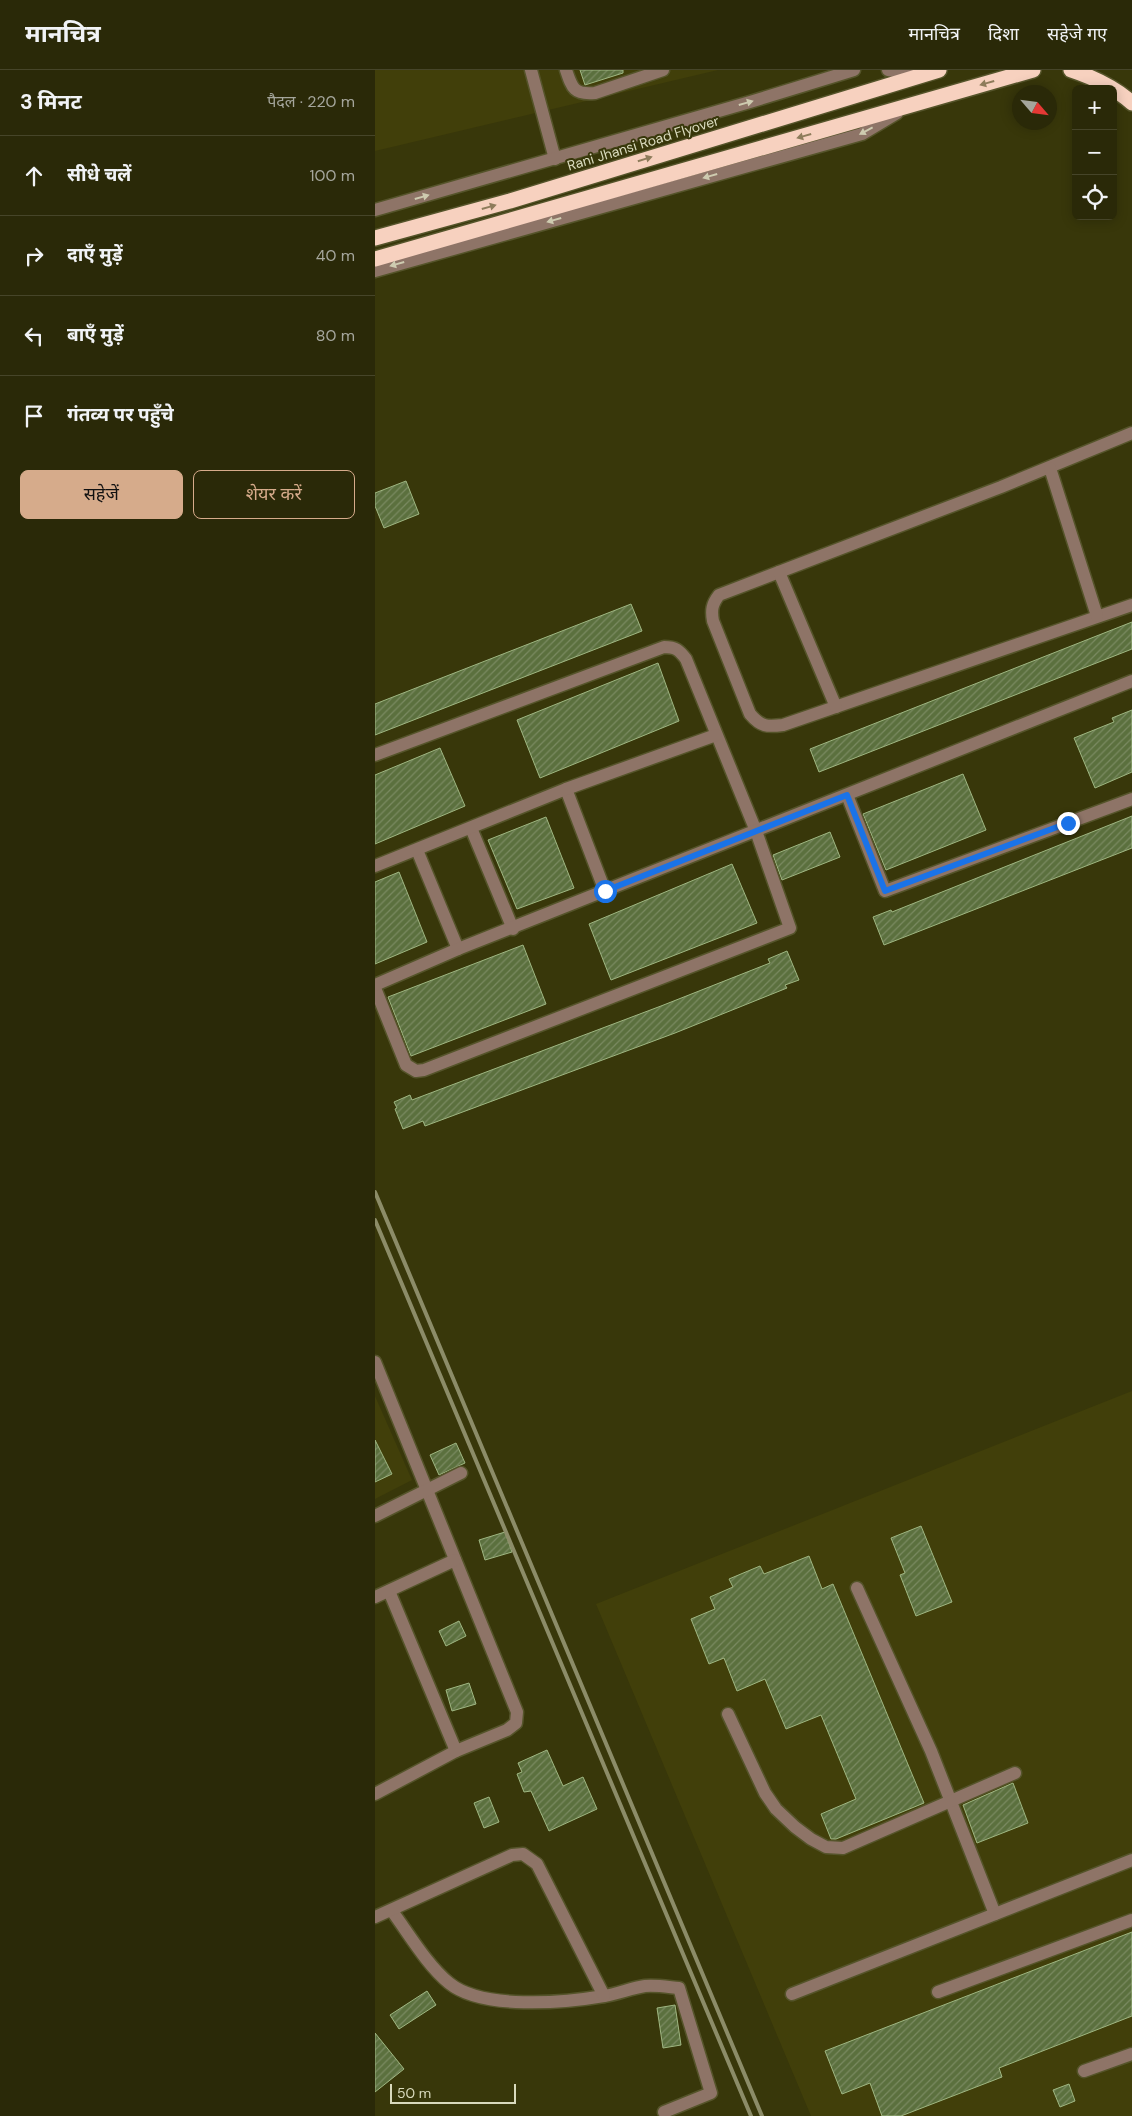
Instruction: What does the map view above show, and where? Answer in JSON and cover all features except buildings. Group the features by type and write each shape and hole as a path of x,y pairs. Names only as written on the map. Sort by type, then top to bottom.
{"highway":[{"name":"Rani Jhansi Road Flyover","path":"375,238 510,201 939,70"},
{"path":"375,259 1033,70"},
{"path":"1071,70 1104,82 1130,99"}],"street":[{"path":"531,70 555,159"},
{"path":"566,70 571,84 577,92 585,94 595,93 663,70"},
{"path":"375,210 555,159 854,70"},
{"path":"888,70 921,75"},
{"path":"375,271 862,134 908,106"},
{"path":"1132,433 1050,468 719,595 713,602 711,610 713,621 750,714 758,724 769,727 783,726 1132,605"},
{"path":"1050,468 1097,616"},
{"path":"779,572 836,707"},
{"path":"375,755 664,647 674,647 686,659 756,831 790,928 424,1070 416,1071 406,1065 375,987 458,949 513,929 605,891 756,831 847,795 1132,681"},
{"path":"375,866 566,789 716,735"},
{"path":"566,789 605,891"},
{"path":"847,795 885,891 1132,799"},
{"path":"471,828 513,929"},
{"path":"417,850 458,949"},
{"path":"375,1362 517,1712 516,1723 507,1730 456,1751 375,1794"},
{"path":"375,1516 461,1474"},
{"path":"375,1597 455,1560"},
{"path":"857,1588 931,1751 995,1914"},
{"path":"389,1590 456,1751"},
{"path":"728,1714 765,1793 776,1809 795,1828 826,1847 843,1848 1015,1773"},
{"path":"375,1917 512,1856 523,1854 537,1864 604,1996"},
{"path":"793,1994 1132,1860"},
{"path":"391,1911 436,1970 449,1983 468,1993 504,2002 524,2003 604,1996 646,1986 679,1988 711,2093 661,2115"},
{"path":"938,1992 1132,1920"},
{"path":"1083,2071 1132,2054"}],"shaded area":[{"path":"375,70 718,70 375,151"},
{"path":"1132,1391 1132,2116 811,2116 596,1604"},
{"path":"375,1396 412,1480 375,1499"}],"railway":[{"path":"375,1192 762,2116"},
{"path":"375,1220 751,2116"}],"route":[{"path":"605,891 847,795 885,891 1068,823"}]}
